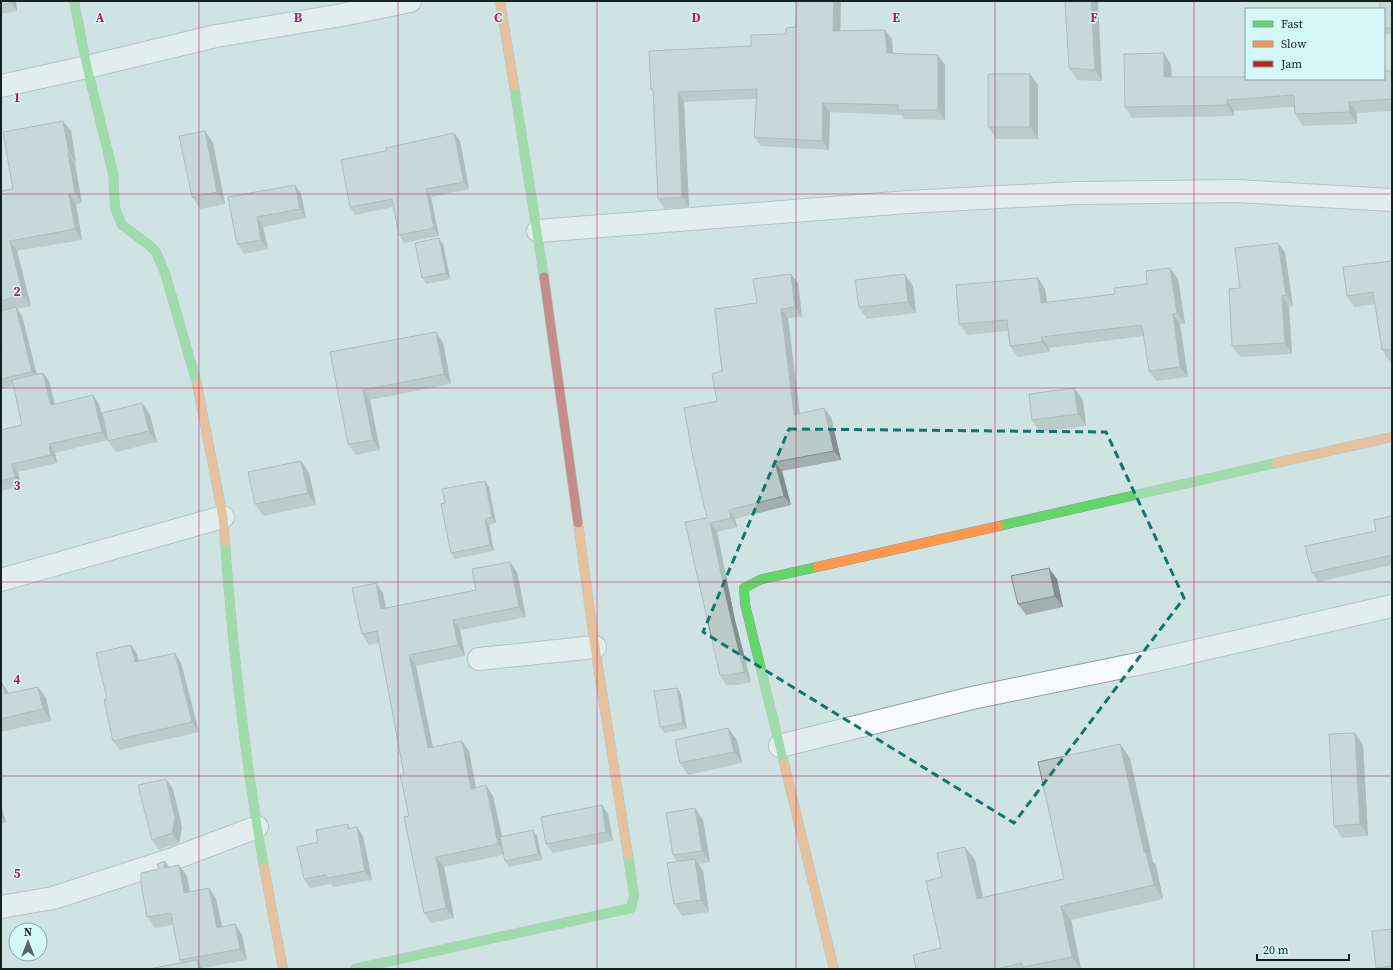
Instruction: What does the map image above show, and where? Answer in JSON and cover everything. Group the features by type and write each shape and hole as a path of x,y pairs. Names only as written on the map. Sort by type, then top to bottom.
{"street":[{"path":"74,1 87,67 113,174 115,208 122,225 156,252 165,273 198,387 223,517 232,635 257,827 283,969"},
{"path":"1,86 216,36 342,15 410,1"},
{"path":"355,969 632,908 634,896 595,647 538,231 500,1"},
{"path":"538,231 908,202 1076,193 1238,191 1392,200"},
{"path":"834,969 745,604 744,588 762,579 1392,437"},
{"path":"1,580 223,517"},
{"path":"780,746 972,698 1152,661 1392,606"},
{"path":"479,659 595,647"},
{"path":"1,907 53,898 170,860 257,827"}],"highlighted area":[{"path":"789,429 1106,432 1184,598 1014,823 703,632"}],"building":[{"path":"1,1 11,1 11,3 1,5"},
{"path":"797,1 834,1 833,31 885,30 887,53 938,55 938,110 898,110 898,105 823,103 822,141 754,137 757,89 678,92 682,197 658,199 653,89 651,89 649,51 751,46 751,35 786,34 786,28 796,27"},
{"path":"1065,1 1091,1 1095,70 1069,68"},
{"path":"1380,1 1392,1 1392,28 1385,28 1385,8 1380,8"},
{"path":"1164,53 1164,77 1245,77 1245,80 1385,80 1385,71 1392,71 1392,99 1349,102 1350,112 1295,114 1294,95 1227,100 1227,105 1125,107 1124,54"},
{"path":"988,74 1030,74 1030,127 988,127"},
{"path":"63,121 75,193 69,194 75,229 10,241 23,295 1,301 1,191 13,189 3,132"},
{"path":"205,131 217,192 192,197 179,136"},
{"path":"454,133 464,182 426,189 434,228 399,235 392,199 350,207 341,160 386,151 386,148"},
{"path":"295,185 300,209 257,217 261,240 237,244 228,197"},
{"path":"439,238 446,273 422,278 415,243"},
{"path":"1278,243 1286,295 1282,296 1285,343 1232,346 1229,289 1240,288 1235,248"},
{"path":"1392,261 1392,349 1382,350 1373,292 1347,296 1343,267"},
{"path":"1170,268 1177,313 1173,314 1180,367 1149,371 1142,325 1041,337 1042,342 1010,346 1007,320 959,324 956,285 1038,278 1041,303 1115,294 1114,288 1147,284 1146,271"},
{"path":"791,274 795,307 781,309 794,415 824,408 834,451 775,462 784,496 729,510 731,518 710,523 744,672 730,675 720,675 685,522 707,518 693,458 684,408 717,401 712,374 722,371 715,309 757,303 753,279"},
{"path":"905,274 908,302 859,307 855,280"},
{"path":"16,307 32,372 1,379 1,311"},
{"path":"436,332 444,374 363,390 373,440 348,444 330,352"},
{"path":"43,373 51,405 93,395 102,432 49,444 51,455 12,464 15,477 1,481 1,430 22,425 12,380"},
{"path":"1074,388 1078,414 1032,420 1029,394"},
{"path":"142,403 149,431 108,441 102,413"},
{"path":"301,461 308,493 255,504 248,472"},
{"path":"485,481 492,517 485,519 490,545 451,553 441,504 445,503 442,489"},
{"path":"1392,516 1392,555 1312,573 1305,546 1376,531 1374,520"},
{"path":"510,562 519,607 453,620 458,645 409,655 428,748 462,741 471,789 486,785 498,844 436,857 446,908 424,913 404,817 409,816 400,775 404,774 377,631 362,634 352,588 376,583 381,609 476,590 472,569"},
{"path":"1049,568 1055,596 1018,604 1011,576"},
{"path":"131,645 135,662 175,653 192,722 113,741 104,700 107,699 96,653"},
{"path":"2,683 5,694 38,687 43,709 1,719"},
{"path":"677,688 683,723 660,727 654,691"},
{"path":"728,728 734,752 680,763 675,740"},
{"path":"1355,733 1360,824 1334,826 1329,734"},
{"path":"1120,744 1144,852 1146,852 1154,885 1061,906 1072,957 1023,967 1022,963 996,969 916,969 913,955 941,948 926,881 942,877 937,853 965,847 977,899 1064,879 1038,762"},
{"path":"166,779 175,817 172,833 152,840 138,785"},
{"path":"602,805 606,832 546,844 541,817"},
{"path":"695,808 702,851 673,855 666,813"},
{"path":"348,824 348,829 357,827 365,871 327,878 326,875 304,879 297,847 318,842 316,830"},
{"path":"533,830 538,854 505,861 500,837"},
{"path":"695,859 701,900 674,904 667,863"},
{"path":"165,861 164,868 179,865 184,893 209,888 217,928 235,924 240,949 180,960 171,913 147,917 141,883 141,873 159,869 157,864"},
{"path":"1392,929 1392,966 1376,968 1372,931"},
{"path":"197,960 199,969 148,969"}],"traffic: fast":[{"path":"74,1 87,67 113,173 115,208 122,225 156,252 165,273 197,384"},
{"path":"514,86 544,277"},
{"path":"999,526 1276,463"},
{"path":"225,542 240,705 264,867"},
{"path":"784,763 745,604 744,588 762,579 817,567"},
{"path":"355,969 631,908 634,896 628,855"}],"traffic: slow":[{"path":"500,1 514,86"},
{"path":"197,384 223,517 225,542"},
{"path":"1276,463 1392,437"},
{"path":"578,523 595,647 628,855"},
{"path":"817,567 999,526"},
{"path":"784,763 834,969"},
{"path":"264,867 283,969"}],"traffic: jam":[{"path":"544,277 578,523"}]}
